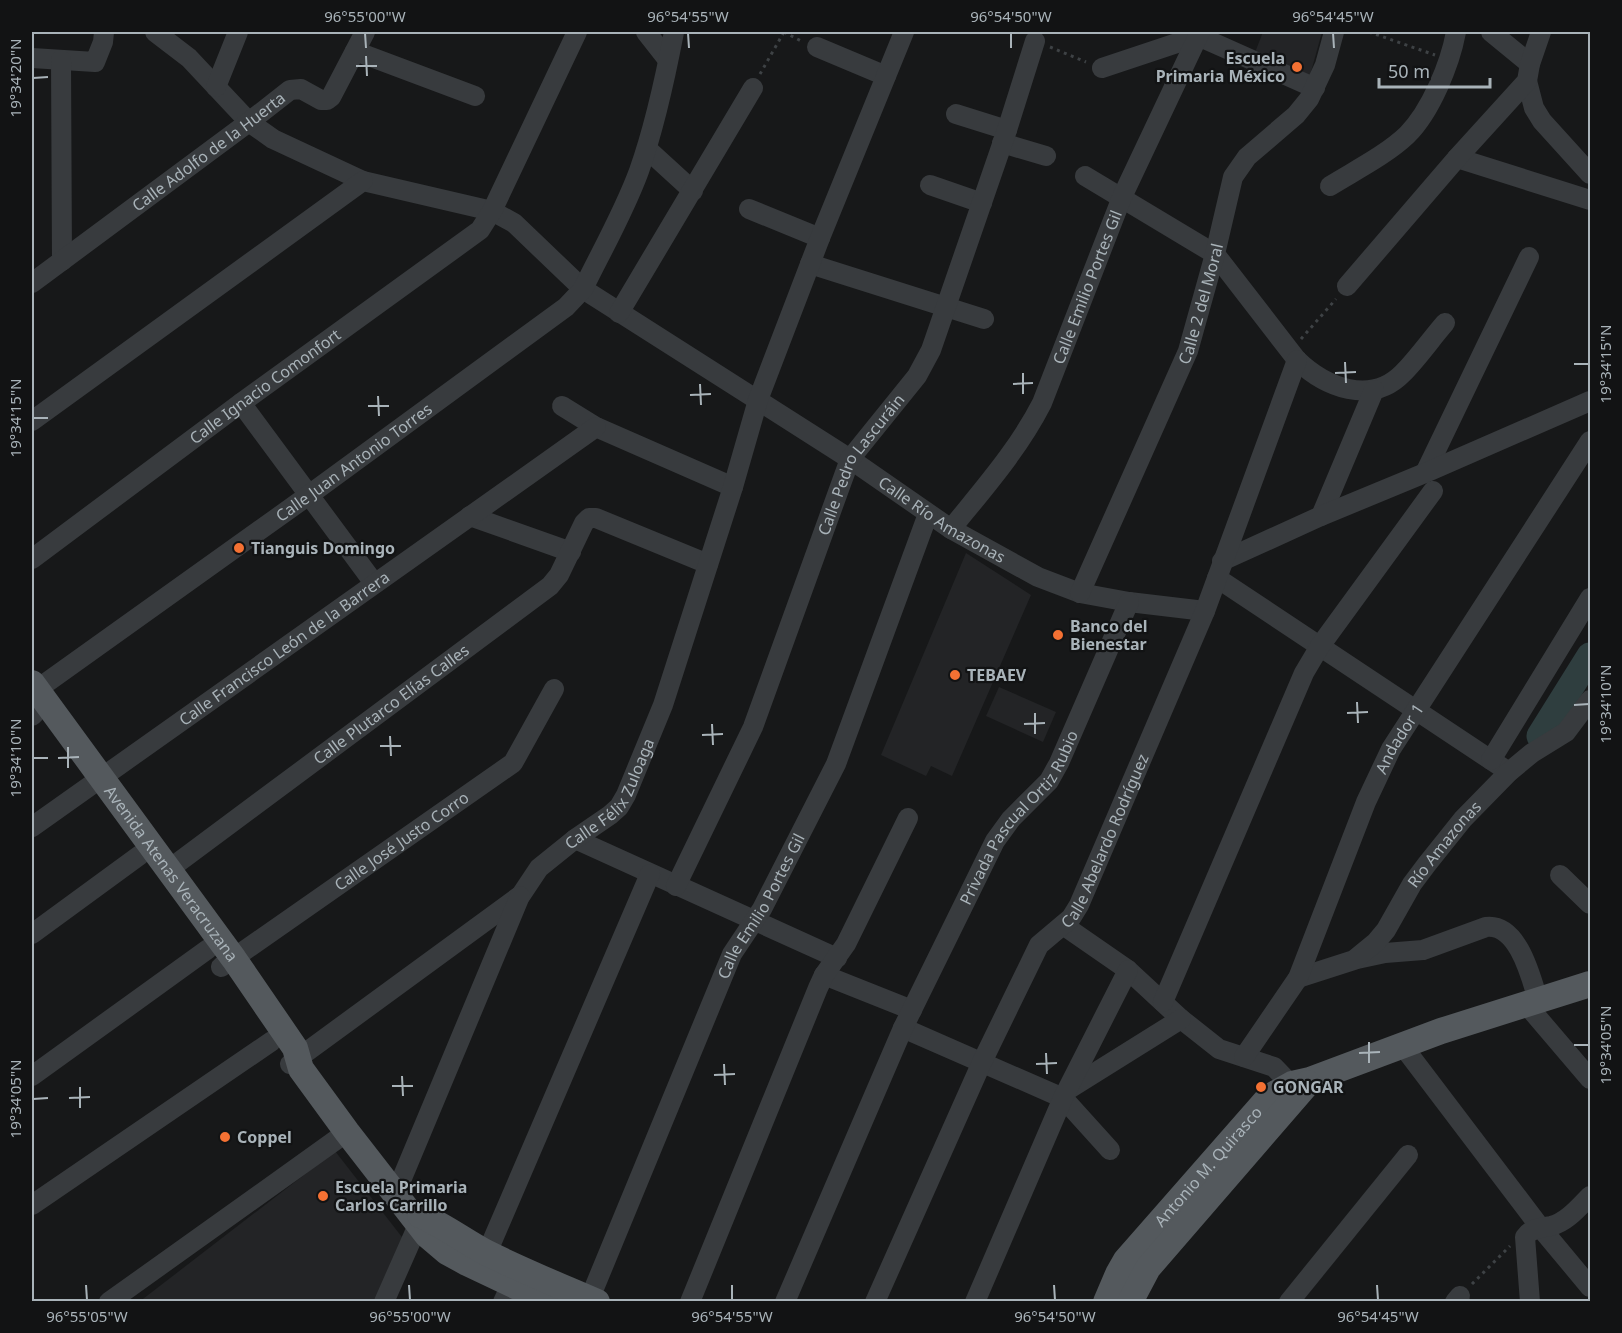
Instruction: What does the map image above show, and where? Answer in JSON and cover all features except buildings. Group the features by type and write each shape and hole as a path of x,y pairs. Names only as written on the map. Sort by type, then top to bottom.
{"main road":[{"name":"Avenida Atenas Veracruzana","path":"33,701 94,781 168,870 272,1041 297,1063 346,1132 427,1235 447,1252 507,1293 549,1302"},
{"name":"Avenida Atenas Veracruzana","path":"94,781 140,855 221,959 295,1047 297,1063"},
{"name":"Antonio M. Quirasco","path":"1123,1298 1126,1260 1269,1096 1402,1045 1590,984"},
{"name":"Avenida Atenas Veracruzana","path":"410,1211 438,1223 487,1253 594,1300"}],"street":[{"path":"32,58 94,62 103,42 104,32"},
{"name":"Calle Río Amazonas","path":"155,32 189,58 249,122 273,140 363,181 492,211 514,223 583,289 850,459 951,529 1038,577 1080,593 1129,602 1205,610"},
{"path":"216,87 238,32"},
{"name":"Calle Adolfo de la Huerta","path":"32,283 295,88 321,100 331,97 365,32"},
{"name":"Calle Ignacio Comonfort","path":"32,559 241,403 480,230 492,211 577,32"},
{"path":"646,32 668,60"},
{"name":"Calle Juan Antonio Torres","path":"33,701 566,307 583,289 628,198 646,149 674,32"},
{"name":"Calle Félix Zuloaga","path":"297,1063 521,896 539,868 619,807 663,705 733,487 758,400 820,238 904,32"},
{"name":"Calle 2 del Moral","path":"1080,593 1188,351 1215,254 1233,177 1247,157 1296,115 1315,88 1325,65 1334,32"},
{"path":"1330,186 1406,135 1421,118 1430,103 1448,60 1456,32"},
{"path":"1491,32 1529,72 1534,108 1542,121 1590,174"},
{"path":"1347,286 1529,72 1541,32"},
{"path":"1102,68 1199,34 1315,88"},
{"name":"Calle Emilio Portes Gil","path":"951,529 1013,453 1029,429 1042,403 1122,197 1199,34"},
{"name":"Calle Pedro Lascuráin","path":"676,886 753,727 850,459 924,364 931,350 1005,136 1035,41"},
{"path":"817,47 886,76"},
{"path":"355,51 475,96"},
{"path":"61,60 62,261"},
{"path":"619,313 753,88"},
{"path":"956,114 1046,156"},
{"path":"646,149 693,191"},
{"path":"1457,158 1590,200"},
{"path":"1085,176 1215,254 1293,356 1311,374 1330,384 1348,390 1374,390 1388,384 1402,374 1445,323"},
{"path":"32,421 363,181"},
{"path":"930,185 982,203"},
{"path":"749,209 820,238"},
{"path":"1163,1002 1304,673 1429,482 1529,257"},
{"path":"810,264 984,319"},
{"name":"Calle Abelardo Rodríguez","path":"874,1302 982,1062 1039,945 1071,918 1079,905 1205,610 1293,356"},
{"path":"1321,516 1374,390"},
{"path":"1509,772 1320,646 1220,569 1321,516 1429,482 1590,401"},
{"path":"241,403 374,583"},
{"path":"562,406 596,427 733,487"},
{"name":"Calle Francisco León de la Barrera","path":"32,827 596,427"},
{"name":"Andador 1","path":"1244,1057 1298,978 1370,793 1391,749 1590,441"},
{"name":"Calle Emilio Portes Gil","path":"594,1300 732,954 762,909 836,764 928,514"},
{"path":"471,516 571,552"},
{"name":"Calle Plutarco Elías Calles","path":"168,870 550,586 571,552 584,523 589,518 596,518 708,564"},
{"path":"1491,760 1590,598"},
{"name":"Privada Pascual Ortiz Rubio","path":"784,1302 903,1028 995,841 1003,828 1049,781 1129,602"},
{"name":"Calle José Justo Corro","path":"32,1076 221,959 513,763 554,689"},
{"name":"Río Amazonas","path":"1298,978 1354,960 1386,930 1412,884 1463,819 1509,772 1532,753 1566,732 1590,700"},
{"path":"690,1302 824,975 846,944 908,819"},
{"path":"575,839 753,922 837,958"},
{"path":"32,934 140,855"},
{"path":"487,1253 650,874"},
{"path":"1560,875 1590,904"},
{"path":"384,1302 410,1211 521,896"},
{"path":"1063,925 1128,970 1181,1019 1219,1048 1274,1067 1300,1086"},
{"path":"1354,960 1385,953 1423,950 1486,927 1494,926 1502,929 1522,953 1532,1002 1590,1079"},
{"path":"975,1302 1066,1093 1128,970"},
{"path":"824,975 912,1010"},
{"path":"1066,1093 1181,1019"},
{"path":"903,1028 982,1062 1066,1093 1110,1150"},
{"path":"32,1205 272,1041"},
{"path":"1402,1045 1533,1232 1590,1287"},
{"path":"109,1302 346,1132"},
{"path":"1289,1302 1408,1155"},
{"path":"1533,1232 1564,1220 1590,1196"},
{"path":"1530,1302 1533,1232"}],"path":[{"path":"753,88 784,32"},
{"path":"1369,32 1448,60"},
{"path":"1035,41 1102,68"},
{"path":"1293,356 1347,286"},
{"path":"1458,1299 1515,1242 1533,1232"}],"shaded area":[{"name":"Escuela Primaria México","path":"1263,32 1322,32 1309,79 1254,55"},
{"name":"TEBAEV","path":"966,553 1031,595 952,776 931,766 926,776 881,755"},
{"path":"999,687 1056,712 1043,742 986,716"},
{"name":"Escuela Primaria Carlos Carrillo","path":"335,1151 405,1241 378,1301 139,1302"}],"waterway":[{"path":"1540,736 1590,656"}],"place":[{"name":"Escuela Primaria México","path":"1297,67"},
{"name":"Tianguis Domingo","path":"239,548"},
{"name":"Banco del Bienestar","path":"1058,635"},
{"name":"TEBAEV","path":"955,675"},
{"name":"GONGAR","path":"1261,1087"},
{"name":"Coppel","path":"225,1137"},
{"name":"Escuela Primaria Carlos Carrillo","path":"323,1196"}]}
